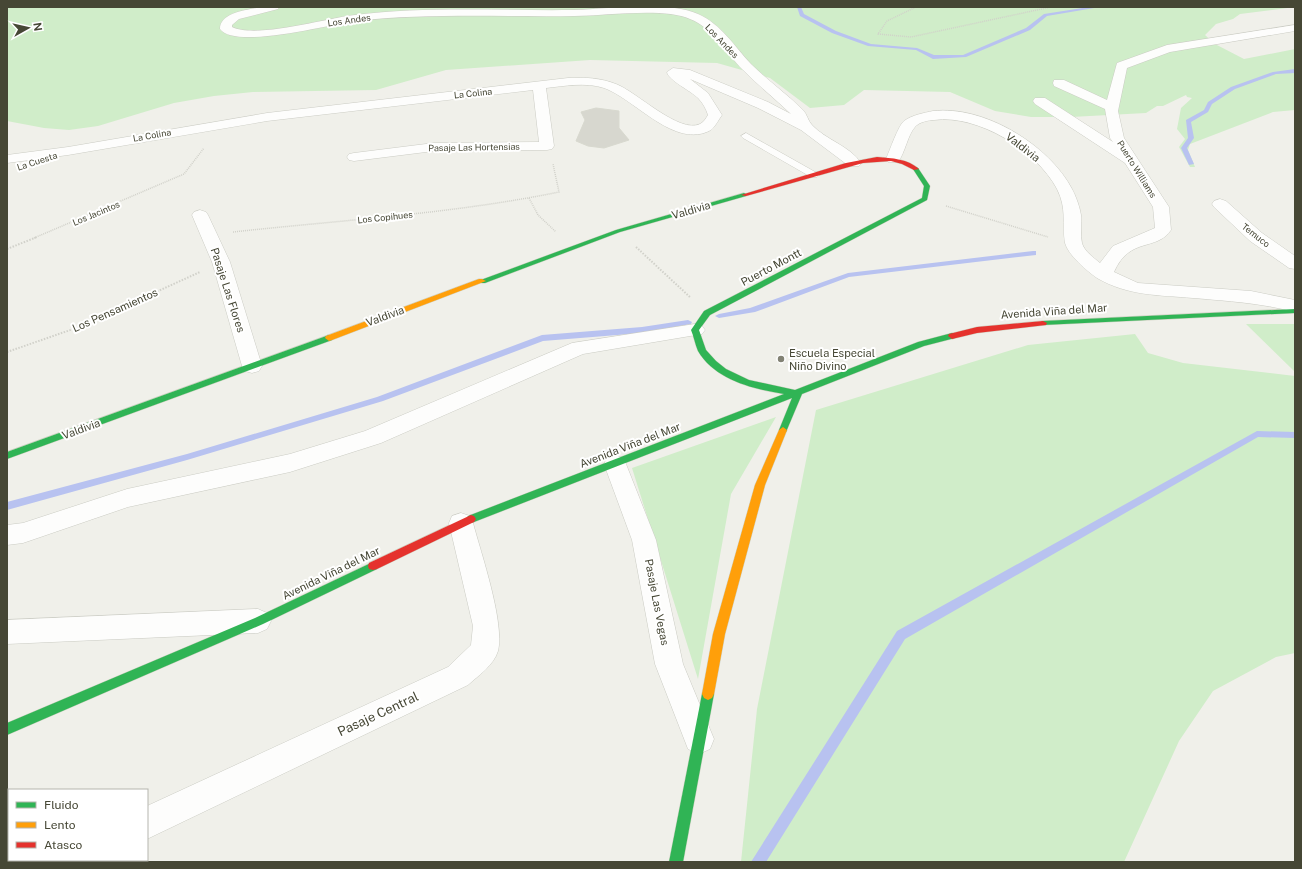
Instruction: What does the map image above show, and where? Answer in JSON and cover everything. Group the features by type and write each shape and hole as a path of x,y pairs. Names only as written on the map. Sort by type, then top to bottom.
{"street":[{"name":"Los Andes","path":"274,7 235,17 226,24 226,29 234,33 254,34 276,32 356,18 410,14 576,13 642,10 677,12 694,16 704,22 721,37 747,67 799,114 806,127 854,163"},
{"name":"Puerto Williams","path":"1104,274 1115,253 1132,244 1156,236 1163,230 1161,207 1117,138 1111,111 1121,66 1167,49 1295,28"},
{"name":"La Colina","path":"7,160 68,151 214,124 369,104 588,81 605,84 619,89 674,126 687,129 700,129 708,126 715,114 713,108 706,98 672,73 679,71 763,105 806,127"},
{"path":"1059,83 1112,107"},
{"path":"539,86 548,146"},
{"path":"1040,101 1135,164"},
{"name":"Valdivia","path":"7,456 571,247 618,231 854,163 893,159 909,124 923,117 945,114 967,118 1010,135 1031,150 1053,172 1065,190 1073,214 1074,244"},
{"name":"Pasaje Las Hortensias","path":"354,157 434,147 548,146"},
{"name":"La Cuesta","path":"7,171 68,151"},
{"path":"893,159 911,165 921,174 928,187 926,199"},
{"name":"Puerto Montt","path":"701,322 926,199"},
{"name":"Temuco","path":"1220,204 1256,237 1295,264"},
{"name":"Pasaje Las Flores","path":"200,215 221,262 252,366"},
{"path":"1074,244 1086,261 1104,274 1135,288 1251,297 1278,301 1295,306"},
{"name":"Avenida Viña del Mar","path":"7,729 260,621 461,523 921,344 977,330 1022,324 1295,311"},
{"path":"7,535 23,533 127,498 290,463 373,437 579,348 701,322 703,352 726,373 750,385 798,393 760,485 719,634 699,739 672,861"},
{"name":"Pasaje Las Vegas","path":"615,464 644,540 669,664 699,739"},
{"name":"Pasaje Central","path":"148,823 458,676 484,651 486,626 461,523"},
{"path":"7,632 260,621"}],"lane":[{"path":"746,136 814,174"}],"path":[{"path":"916,7 887,21 878,34 912,37 1052,7"},
{"name":"Los Jacintos","path":"7,250 184,174 200,155 214,124"},
{"name":"Los Copihues","path":"209,235 402,216 529,198 559,192 558,181 548,146"},
{"path":"529,198 538,215 571,247"},
{"path":"926,199 1074,244"},
{"path":"618,231 701,322"},
{"name":"Los Pensamientos","path":"7,351 79,327 221,262"},
{"path":"7,351 7,365"}],"green space":[{"path":"7,7 1295,7 1240,14 1233,19 1216,24 1205,35 1215,44 1244,59 1295,49 1295,110 1273,112 1190,144 1188,150 1195,167 1190,167 1179,147 1185,139 1177,129 1181,108 1192,98 1187,97 1186,95 1163,106 1157,106 1146,113 1071,117 1031,117 995,111 950,92 864,90 844,105 810,108 770,78 717,63 590,60 446,70 376,90 253,92 214,96 174,103 98,126 69,130 44,128 7,121"},
{"path":"1246,324 1295,324 1295,372"},
{"path":"1135,334 1148,353 1183,363 1295,376 1295,653 1276,657 1213,691 1179,741 1124,862 741,862 757,709 816,410 1028,345"},
{"path":"776,417 731,494 698,679 632,468"}],"building":[{"path":"596,108 619,111 619,128 629,140 604,148 588,146 576,141 585,120 581,112"}],"waterway":[{"path":"799,7 802,15 834,32 870,45 917,49 933,57 964,56 1028,29 1046,15 1098,7"},
{"path":"1191,164 1184,148 1191,138 1188,121 1206,111 1210,103 1233,88 1275,73 1295,71"},
{"path":"719,316 752,310 848,275 1033,253"},
{"path":"7,506 187,457 380,399 542,338 642,330 688,322"},
{"path":"758,862 901,635 1257,434 1295,435"}],"traffic: fast":[{"path":"783,430 798,393 759,386 734,378 713,363 702,351 695,330 707,313 925,199 927,186 916,169"},
{"path":"482,281 618,231 744,195"},
{"path":"1043,323 1295,311"},
{"path":"471,519 921,344 952,336"},
{"path":"7,456 329,338"},
{"path":"7,729 259,621 373,566"},
{"path":"676,862 708,694"}],"traffic: slow":[{"path":"329,338 482,281"},
{"path":"708,694 719,634 760,485 783,430"}],"traffic: jam":[{"path":"744,195 863,161 877,159 891,160 904,163 916,169"},
{"path":"952,336 977,330 1043,323"},
{"path":"373,566 471,519"}],"place":[{"name":"Escuela Especial Niño Divino","path":"781,359"}]}
